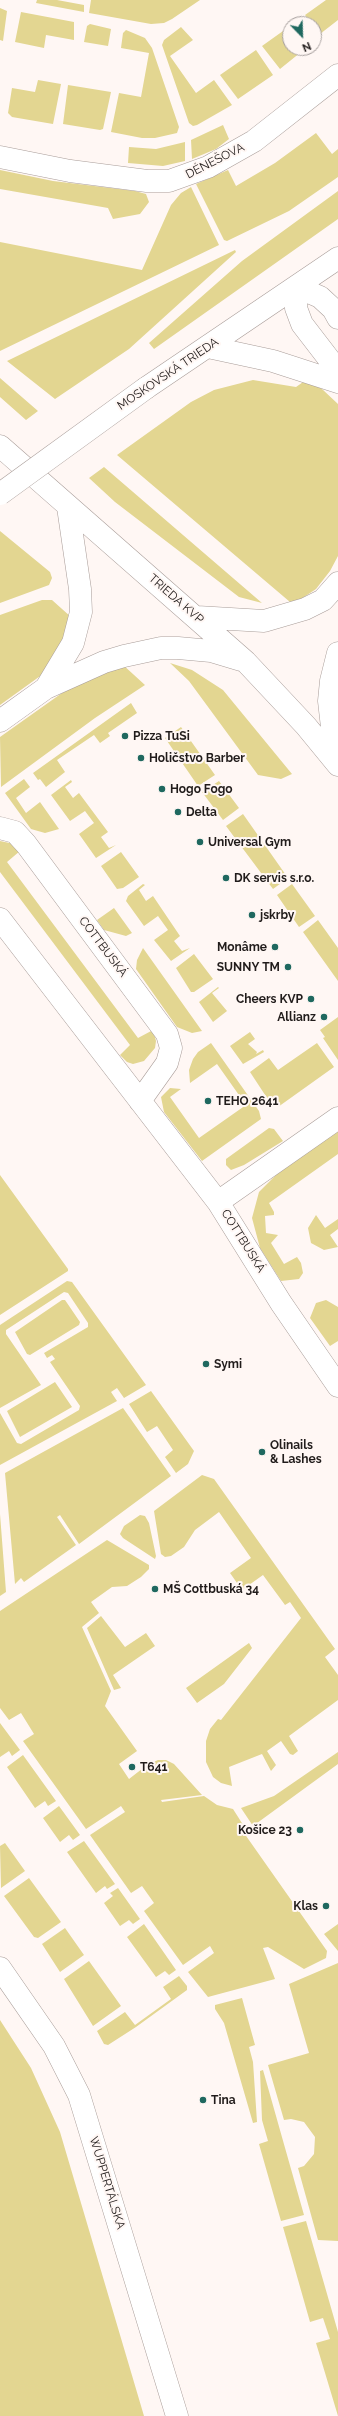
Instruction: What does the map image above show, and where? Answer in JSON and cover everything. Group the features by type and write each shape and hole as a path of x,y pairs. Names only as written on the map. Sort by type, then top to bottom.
{"street":[{"name":"DÉNEŠOVA","path":"0,157 70,171 147,181 169,181 208,167 254,141 338,75"},
{"name":"MOSKOVSKÁ TRIEDA","path":"0,494 146,388 338,258"},
{"path":"338,318 333,309 320,297 297,287 296,308 302,324 332,363 338,375"},
{"path":"208,346 273,361 338,382"},
{"name":"TRIEDA KVP","path":"0,446 68,507 197,617 246,662 306,726 337,764"},
{"path":"46,688 73,643 81,612 80,589 68,507"},
{"path":"197,617 264,621 305,609 323,600 338,583"},
{"path":"0,721 46,688 104,662 160,648 212,652 246,662"},
{"path":"337,764 329,701 331,681 338,653"},
{"name":"COTTBUSKÁ","path":"0,828 14,832 26,844 163,1028 170,1041 170,1056 163,1072 140,1101"},
{"name":"COTTBUSKÁ","path":"0,919 218,1202 281,1303 338,1386"},
{"path":"218,1202 338,1118"},
{"name":"WUPPERTÁLSKA","path":"0,1968 54,2046 79,2095 177,2416"}],"shaded area":[{"path":"37,0 57,0 84,5 84,12 36,3"},
{"path":"91,0 200,0 164,23 151,24 89,13"},
{"path":"326,0 338,0 338,20 322,32 322,16 305,15"},
{"path":"0,8 7,11 3,41 0,40"},
{"path":"21,12 74,22 74,40 46,35 44,48 15,42"},
{"path":"90,24 111,29 108,46 84,42 87,26"},
{"path":"181,27 193,40 170,56 196,93 214,80 232,105 193,126 189,123 162,45 164,40"},
{"path":"126,30 145,38 152,48 179,127 177,133 155,138 142,138 111,132 119,93 141,97 149,53 121,48 123,33"},
{"path":"282,32 282,56 296,56 280,69 262,46"},
{"path":"256,50 273,75 238,99 220,75"},
{"path":"38,80 61,84 53,124 12,117 8,113 12,88 35,92"},
{"path":"68,85 111,92 103,129 100,130 63,124"},
{"path":"223,125 229,139 216,149 192,159 191,140"},
{"path":"316,133 332,154 338,149 338,177 289,211 227,241 224,240 196,184 228,170 236,186 275,163"},
{"path":"185,142 185,161 163,166 128,163 129,147 156,149"},
{"path":"0,170 53,181 135,191 146,194 149,202 140,214 113,219 108,208 0,189"},
{"path":"191,187 219,245 0,351 0,242 142,270 171,205 181,193"},
{"path":"338,191 338,219 154,349 149,343 242,261"},
{"path":"235,250 236,252 129,349 55,399 7,361"},
{"path":"0,378 38,411 26,420 0,397"},
{"path":"253,380 296,387 306,380 322,389 338,404 338,556 330,571 316,589 301,599 290,602 117,455 191,402 214,390"},
{"path":"104,467 262,603 239,597 115,502 89,478"},
{"path":"0,531 50,572 52,578 49,585 0,603"},
{"path":"42,600 52,600 71,617 67,631 43,674 0,705 0,615"},
{"path":"170,663 192,670 223,690 292,774 281,779 258,775 189,681"},
{"path":"122,664 145,685 95,718 1,787 0,737 86,676"},
{"path":"131,703 137,713 108,733 110,736 100,743 94,735 57,760 65,772 46,787 40,779 38,780 33,773"},
{"path":"181,727 215,775 198,786 165,738"},
{"path":"24,779 30,787 16,798 26,813 40,802 59,829 45,833 31,829 5,793"},
{"path":"71,780 72,782 65,787 73,798 79,793 108,832 101,837 109,848 116,845 96,858 79,834 94,823 85,811 70,821 51,795"},
{"path":"219,781 239,808 223,820 202,792"},
{"path":"243,814 288,878 273,889 226,826"},
{"path":"0,841 14,844 20,851 7,862 138,1038 153,1030 156,1041 155,1048 144,1061 133,1064 127,1062 120,1055 130,1045 0,872"},
{"path":"121,852 139,877 123,888 117,889 101,866"},
{"path":"143,884 145,885 139,890 146,901 153,896 180,936 174,941 182,951 190,948 171,961 154,940 168,930 158,916 144,926 126,901 128,896"},
{"path":"292,884 315,916 299,927 277,895"},
{"path":"114,908 132,933 126,936 104,930 97,920"},
{"path":"318,920 338,948 338,981 303,932"},
{"path":"143,948 202,1031 192,1033 177,1027 136,969 137,960"},
{"path":"194,954 213,979 194,992 191,992 176,968"},
{"path":"218,987 219,988 212,993 227,1011 213,1022 199,1002"},
{"path":"338,1017 338,1060 323,1038 325,1037 320,1030"},
{"path":"250,1032 255,1039 248,1044 257,1052 256,1054 263,1050 264,1052 243,1064 230,1046"},
{"path":"211,1043 259,1111 261,1119 202,1161 164,1112 161,1097 170,1088 181,1089 170,1097 199,1138 246,1105 217,1064 190,1083 189,1070 193,1059 198,1052"},
{"path":"317,1043 334,1067 278,1107 271,1104 250,1072 269,1058 278,1070"},
{"path":"269,1128 274,1129 283,1141 244,1165 231,1170 226,1165 226,1159"},
{"path":"338,1131 338,1154 269,1203 274,1215 265,1216 266,1233 278,1235 271,1243 284,1264 297,1257 301,1263 303,1273 299,1279 281,1281 260,1248 252,1218 259,1192 277,1174"},
{"path":"0,1175 68,1271 0,1315"},
{"path":"316,1215 325,1228 338,1219 338,1229 330,1235 338,1247 324,1250 311,1243 308,1228"},
{"path":"67,1281 72,1282 146,1385 124,1398 117,1388 111,1392 117,1401 0,1465 0,1413 17,1443 21,1444 79,1410 80,1406 50,1362 55,1359 52,1355 47,1358 44,1353 88,1327 88,1323 68,1293 64,1292 6,1330 6,1334 41,1385 0,1408 0,1325"},
{"path":"62,1300 65,1300 80,1322 79,1325 30,1355 27,1354 15,1332"},
{"path":"326,1300 338,1307 338,1341 330,1346 310,1318 316,1303"},
{"path":"55,1382 72,1407 20,1437 7,1411"},
{"path":"151,1391 194,1451 188,1464 176,1473 165,1457 173,1450 157,1426 147,1432 129,1404"},
{"path":"123,1408 171,1476 79,1544 60,1515 57,1517 76,1545 24,1582 21,1578 15,1584 5,1473"},
{"path":"202,1475 214,1479 335,1649 325,1657 338,1675 338,1700 289,1736 298,1751 293,1755 290,1754 281,1741 267,1751 276,1765 271,1771 262,1754 229,1767 232,1786 221,1783 213,1777 206,1762 206,1741 210,1729 218,1719 221,1720 301,1618 290,1602 285,1605 263,1575 242,1590 230,1573 251,1558 219,1512 195,1530 184,1547 171,1556 165,1557 161,1554 154,1511"},
{"path":"0,1514 6,1592 0,1596"},
{"path":"140,1515 145,1516 149,1523 156,1556 155,1559 123,1538 120,1534 124,1526"},
{"path":"107,1540 149,1565 149,1569 141,1577 127,1586 112,1587 91,1602 99,1613 82,1627 111,1691 105,1706 137,1751 119,1764 129,1779 147,1765 158,1760 166,1760 174,1764 202,1795 161,1800 162,1802 204,1796 217,1805 233,1809 247,1831 244,1833 327,1951 326,1958 304,1969 268,1947 263,1948 275,1979 208,1997 188,1972 214,1953 210,1946 183,1965 144,1911 154,1903 142,1886 131,1893 90,1835 125,1812 121,1806 86,1829 23,1741 34,1734 21,1713 9,1720 0,1708 0,1611"},
{"path":"101,1616 125,1647 146,1633 155,1646 113,1675 121,1688 114,1690 87,1628"},
{"path":"249,1643 252,1648 224,1684 197,1703 186,1688"},
{"path":"0,1723 20,1750 12,1756 9,1751 0,1757"},
{"path":"338,1752 338,1764 253,1826 241,1808 274,1796"},
{"path":"23,1755 56,1801 48,1806 45,1801 35,1808 7,1767"},
{"path":"59,1806 80,1835 73,1840 69,1835 60,1842 43,1818"},
{"path":"84,1841 115,1884 107,1889 105,1886 96,1893 67,1852"},
{"path":"5,1843 25,1871 1,1888 0,1846"},
{"path":"29,1878 61,1922 38,1938 34,1937 4,1896"},
{"path":"118,1888 140,1919 133,1924 129,1920 120,1926 104,1903 113,1896 110,1893"},
{"path":"144,1924 176,1970 169,1975 165,1971 156,1977 127,1937"},
{"path":"338,1924 338,1951 324,1934"},
{"path":"65,1928 84,1955 60,1972 42,1944"},
{"path":"89,1961 121,2006 93,2026 64,1979"},
{"path":"338,1963 338,2241 318,2240 298,2168 304,2166 314,2154 315,2137 304,2122 291,2119 284,2120 268,2065 309,2053 289,1984"},
{"path":"179,1976 187,1986 187,1990 136,2027 108,2045 104,2044 97,2031 125,2012 135,2025 171,1999 163,1987"},
{"path":"242,1998 255,2045 249,2047 253,2062 257,2122 253,2123 224,2023 215,2009 215,2005"},
{"path":"0,2020 31,2068 60,2132 144,2416 0,2416"},
{"path":"263,2070 304,2215 281,2221 259,2144 268,2141 262,2120 260,2071"},
{"path":"306,2221 338,2332 338,2416 316,2343 330,2339 323,2318 310,2322 283,2227"}],"place":[{"name":"Pizza TuSi","path":"125,736"},
{"name":"Holičstvo Barber","path":"141,758"},
{"name":"Hogo Fogo","path":"162,789"},
{"name":"Delta","path":"178,812"},
{"name":"Universal Gym","path":"200,842"},
{"name":"DK servis s.r.o.","path":"226,878"},
{"name":"jskrby","path":"252,915"},
{"name":"Monâme","path":"275,947"},
{"name":"SUNNY TM","path":"288,967"},
{"name":"Cheers KVP","path":"311,999"},
{"name":"Allianz","path":"324,1017"},
{"name":"TEHO 2641","path":"208,1101"},
{"name":"Symi","path":"206,1364"},
{"name":"Olinails & Lashes","path":"262,1452"},
{"name":"MŠ Cottbuská 34","path":"155,1589"},
{"name":"T641","path":"132,1767"},
{"name":"Košice 23","path":"300,1830"},
{"name":"Klas","path":"326,1906"},
{"name":"Tina","path":"203,2100"}]}
